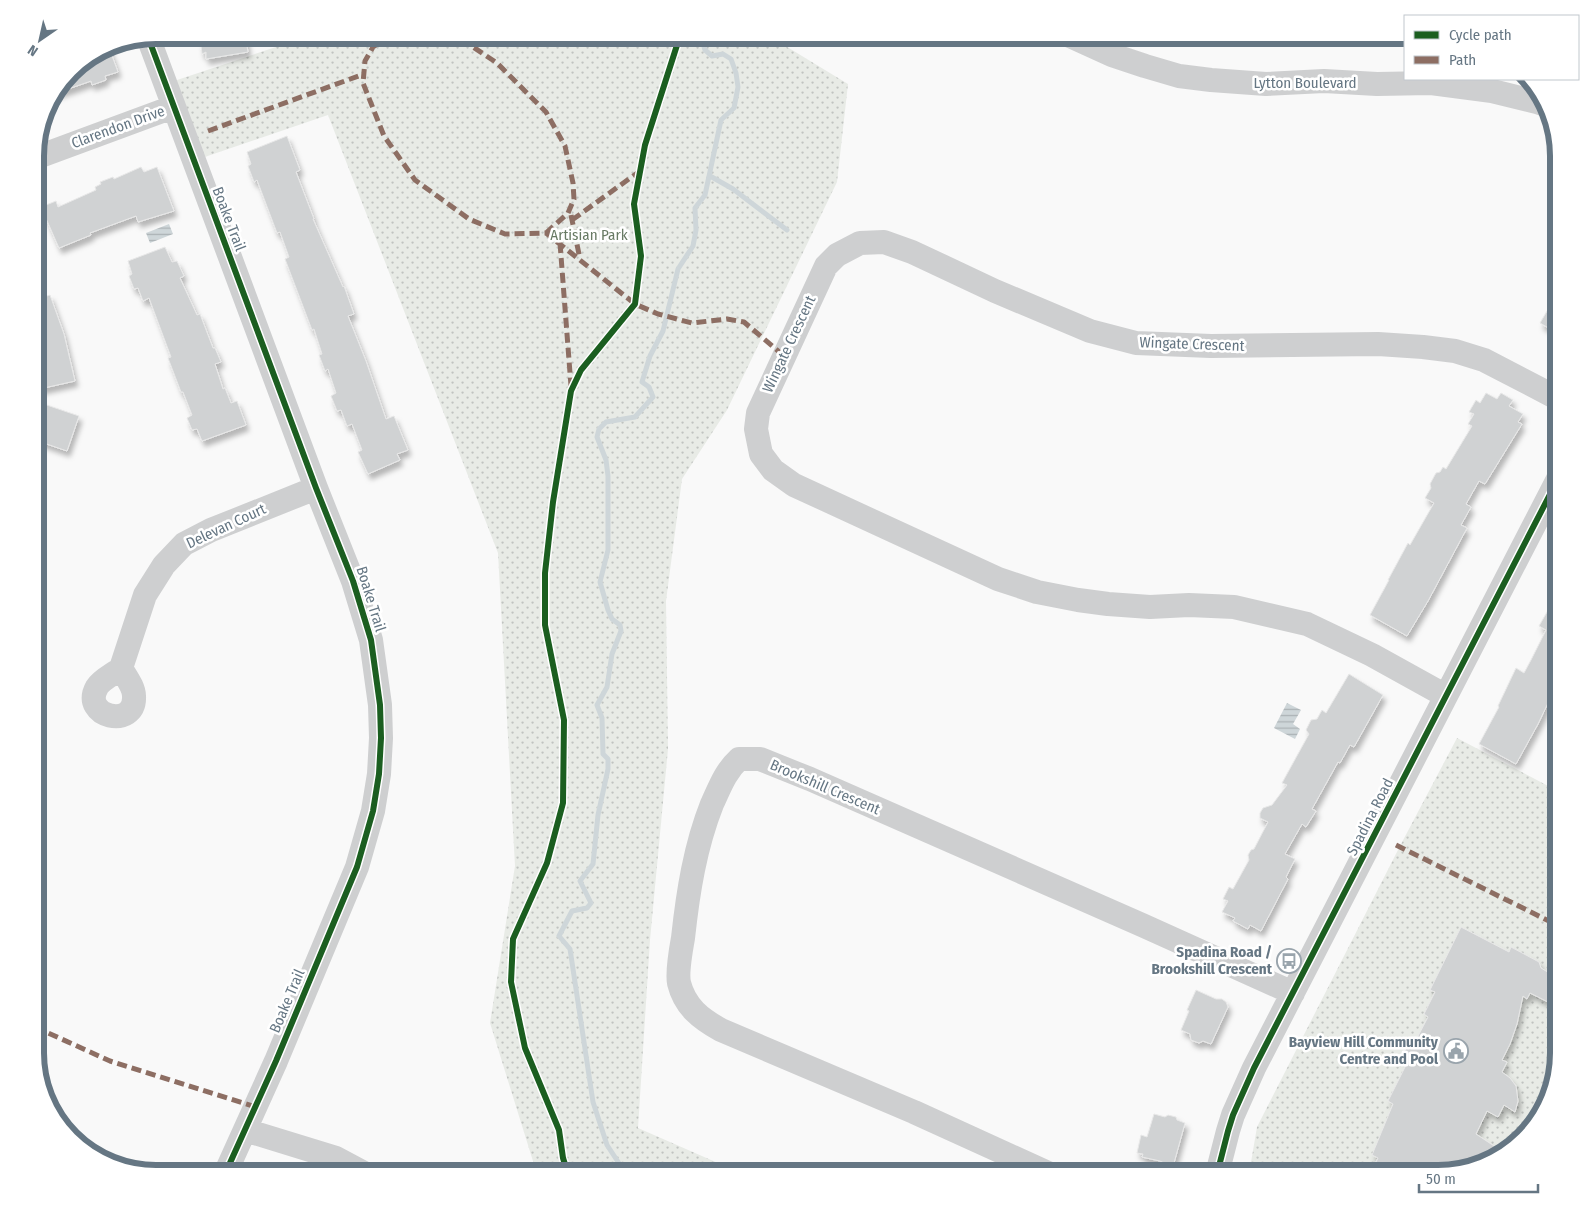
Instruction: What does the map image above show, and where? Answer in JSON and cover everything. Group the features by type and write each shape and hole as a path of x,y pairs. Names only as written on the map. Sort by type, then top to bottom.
{"street":[{"name":"Boake Trail","path":"150,44 316,488 353,581 371,640 380,705 381,738 373,811 357,867 276,1061 228,1165"},
{"name":"Lytton Boulevard","path":"1088,44 1112,55 1179,76 1266,84 1324,81 1378,84 1430,83 1492,91 1536,102"},
{"name":"Clarendon Drive","path":"44,155 173,107"},
{"name":"Wingate Crescent","path":"1446,696 1307,624 1234,608 1189,605 1150,607 1078,600 1038,592 998,578 794,485 773,470 762,454 756,429 758,413 826,266 837,255 860,243 884,242 912,252 995,291 1090,331 1136,343 1211,346 1378,344 1423,347 1455,351 1484,360 1550,393"},
{"name":"Delevan Court","path":"121,668 145,595 164,564 184,544 211,530 316,488"},
{"name":"Spadina Road","path":"1219,1165 1233,1115 1254,1068 1550,494"},
{"name":"Brookshill Crescent","path":"1030,1165 914,1112 721,1030 704,1020 692,1009 679,982 689,884 703,827 724,777 730,767 739,759 760,759 810,779 1293,993"},
{"path":"245,1130 336,1158 349,1165"}],"green space":[{"name":"Artisian Park","path":"285,44 782,44 848,84 837,182 727,410 682,479 666,601 668,749 650,940 638,1128 722,1165 534,1165 490,1023 515,866 498,553 328,115 193,161 165,84"},
{"path":"1457,738 1550,787 1550,1053 1549,1068 1542,1096 1527,1121 1512,1137 1488,1154 1460,1163 1445,1165 1251,1165 1257,1127"}],"shaded area":[{"path":"169,224 173,234 150,243 146,233"},
{"path":"1287,703 1301,710 1293,724 1300,729 1295,739 1274,728"}],"building":[{"path":"201,44 247,44 248,52 206,59 206,52 202,54"},
{"path":"111,53 118,72 105,76 106,80 92,85 91,81 66,90 82,72"},
{"path":"287,136 300,170 296,172 313,219 344,286 354,314 348,316 386,419 394,416 408,450 397,454 400,460 368,474 358,452 362,450 352,424 347,426 341,410 337,411 331,396 336,393 328,369 325,371 319,355 322,354 314,329 312,330 285,259 289,257 280,232 277,233 257,180 254,182 248,166 251,164 247,152"},
{"path":"141,167 144,172 157,167 174,211 138,222 136,216 90,233 91,235 59,248 44,214 44,206 56,201 58,207 96,190 95,187 101,184 100,182 113,177 114,179"},
{"path":"165,247 172,262 177,261 184,276 180,278 197,315 200,314 213,348 215,348 221,362 215,364 223,389 225,388 231,403 237,401 246,425 202,441 197,429 192,430 187,418 192,415 168,358 171,357 149,298 143,301 138,288 134,289 129,276 132,274 128,261"},
{"path":"50,295 64,334 75,381 44,388 44,297"},
{"path":"1550,306 1550,329 1540,323"},
{"path":"1486,393 1497,399 1501,393 1513,400 1509,406 1523,414 1518,422 1522,424 1485,484 1479,481 1466,504 1471,507 1461,525 1467,528 1407,636 1370,615 1408,543 1410,545 1434,503 1425,498 1431,488 1430,484 1436,473 1440,472 1443,467 1446,469 1472,426 1468,424 1474,414 1469,412 1476,400 1480,403"},
{"path":"44,404 79,416 67,451 44,443"},
{"path":"1550,607 1550,699 1516,764 1479,744 1499,707 1516,668 1524,673 1531,660 1546,630 1539,626"},
{"path":"1349,674 1383,695 1354,747 1350,745 1340,763 1338,762 1312,809 1316,811 1306,827 1302,824 1285,854 1295,859 1286,877 1288,879 1261,931 1250,925 1248,929 1233,921 1235,918 1222,912 1228,901 1223,899 1229,887 1233,889 1249,860 1248,855 1254,849 1268,822 1260,818 1260,813 1263,808 1272,805 1287,785 1282,783 1309,734 1306,730 1311,720 1317,719 1322,710 1326,713"},
{"name":"Bayview Hill Community Centre and Pool","path":"1461,927 1509,952 1511,947 1539,962 1541,968 1550,974 1550,1003 1530,993 1527,999 1523,996 1517,1024 1502,1060 1507,1062 1502,1072 1516,1086 1518,1101 1515,1112 1504,1105 1498,1117 1487,1111 1476,1134 1497,1148 1488,1154 1460,1163 1445,1165 1374,1165 1378,1158 1372,1155 1393,1104 1388,1101 1408,1061 1401,1058 1412,1037 1416,1040 1428,1017 1424,1014 1435,992 1430,990"},
{"path":"1196,990 1216,999 1222,999 1228,1007 1211,1044 1191,1040 1190,1034 1181,1030"},
{"path":"1154,1114 1176,1117 1177,1120 1185,1123 1174,1163 1168,1165 1142,1157 1143,1154 1137,1153 1141,1135 1147,1137"}],"waterway":[{"path":"620,1165 607,1145 593,1102 570,949 559,936 572,911 587,908 591,903 580,881 593,864 598,815 608,769 608,759 603,754 602,718 597,705 607,687 612,654 621,631 620,625 612,619 608,610 600,582 608,550 608,476 606,460 597,437 599,429 606,422 635,417 653,397 649,387 642,382 650,356 663,331 678,269 693,246 696,230 695,208 705,195 721,120 734,108 738,87 731,59 723,54 712,56 705,50 703,44"},
{"path":"710,176 733,189 787,230"}],"marked path":[{"path":"377,44 373,47 365,61 363,83 384,136 415,180 469,219 505,234 546,233 635,304 658,314 692,323 727,319 744,322 784,356"},
{"path":"468,44 497,63 546,112 565,146 573,183 574,199 568,213 546,233"},
{"path":"208,131 364,74"},
{"path":"572,220 640,171"},
{"path":"571,215 580,259"},
{"path":"560,243 571,386"},
{"path":"1396,845 1550,922"},
{"path":"44,1031 110,1061 256,1107"}],"cycle path":[{"path":"151,44 316,488 353,581 371,640 380,705 379,774 373,811 357,867 276,1061 229,1165"},
{"path":"565,1165 559,1130 525,1048 511,982 513,939 547,863 563,803 564,720 545,625 545,573 553,502 571,391 581,370 635,304 641,256 634,204 645,145 677,44"},
{"path":"1219,1165 1233,1115 1254,1068 1550,494"}],"place":[{"name":"Spadina Road / Brookshill Crescent","path":"1289,961"},
{"name":"Bayview Hill Community Centre and Pool","path":"1456,1051"}]}
